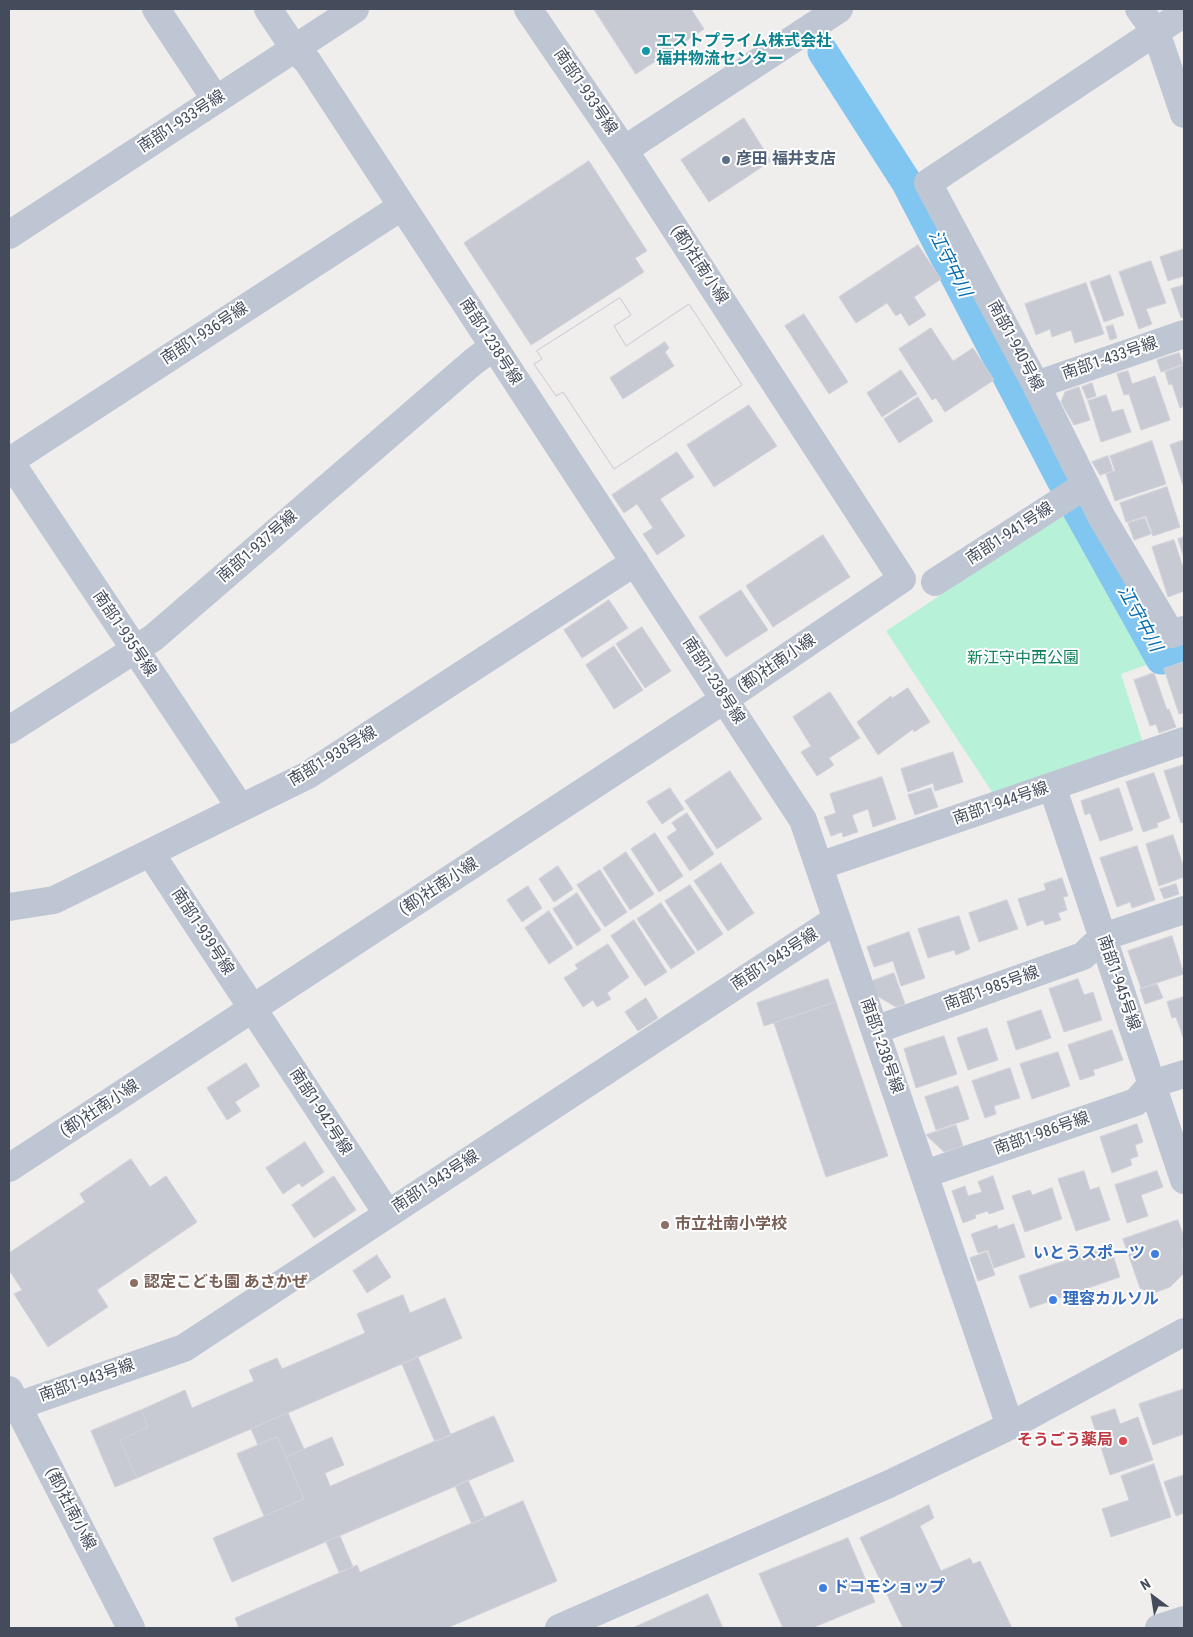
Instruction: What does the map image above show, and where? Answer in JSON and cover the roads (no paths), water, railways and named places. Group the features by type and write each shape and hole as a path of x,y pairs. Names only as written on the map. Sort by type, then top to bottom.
{"street":[{"path":"156,9 216,100"},
{"name":"南部1-238号線","path":"268,9 294,48 308,62 401,207 725,699 802,820 1010,1426"},
{"name":"南部1-933号線","path":"9,235 355,9"},
{"name":"南部1-933号線","path":"528,9 624,150"},
{"path":"624,150 839,9"},
{"path":"1139,9 1156,32 1184,114"},
{"name":"南部1-940号線","path":"1184,13 928,183 1036,384 1125,558 1171,634 1184,630"},
{"name":"(都)社南小線","path":"9,1168 253,1010 725,699 902,579 624,150"},
{"name":"南部1-936号線","path":"9,461 401,207"},
{"name":"南部1-433号線","path":"1036,384 1184,334"},
{"name":"南部1-937号線","path":"9,730 135,651 493,347"},
{"name":"南部1-935号線","path":"9,461 240,808"},
{"name":"南部1-941号線","path":"935,582 1086,485"},
{"name":"南部1-938号線","path":"9,907 54,900 151,854 308,775 635,562"},
{"name":"南部1-944号線","path":"819,866 1184,741"},
{"name":"南部1-945号線","path":"1052,786 1184,1180"},
{"name":"南部1-939号線","path":"151,854 253,1010"},
{"path":"1103,937 1184,910"},
{"name":"南部1-943号線","path":"13,1398 184,1348 837,919"},
{"name":"南部1-985号線","path":"875,1030 1084,956 1103,937"},
{"name":"南部1-942号線","path":"253,1010 387,1214"},
{"path":"1152,1084 1184,1074"},
{"name":"南部1-986号線","path":"924,1174 1136,1102 1152,1084"},
{"path":"560,1628 886,1485 1010,1426 1184,1332"},
{"name":"(都)社南小線","path":"13,1398 132,1628"},
{"path":"1159,1628 1184,1620"}],"waterway":[{"name":"江守中川","path":"823,52 907,183 1063,482"},
{"name":"江守中川","path":"1075,505 1161,659 1184,651"}],"place":[{"name":"エストプライム株式会社 福井物流センター","path":"646,51"},
{"name":"彦田 福井支店","path":"726,160"},
{"name":"市立社南小学校","path":"665,1225"},
{"name":"いとうスポーツ","path":"1155,1254"},
{"name":"認定こども園 あさかぜ","path":"134,1283"},
{"name":"理容カルソル","path":"1053,1300"},
{"name":"そうごう薬局","path":"1123,1441"},
{"name":"ドコモショップ","path":"823,1588"}],"park label":[{"name":"新江守中西公園","path":"1023,659"}]}
